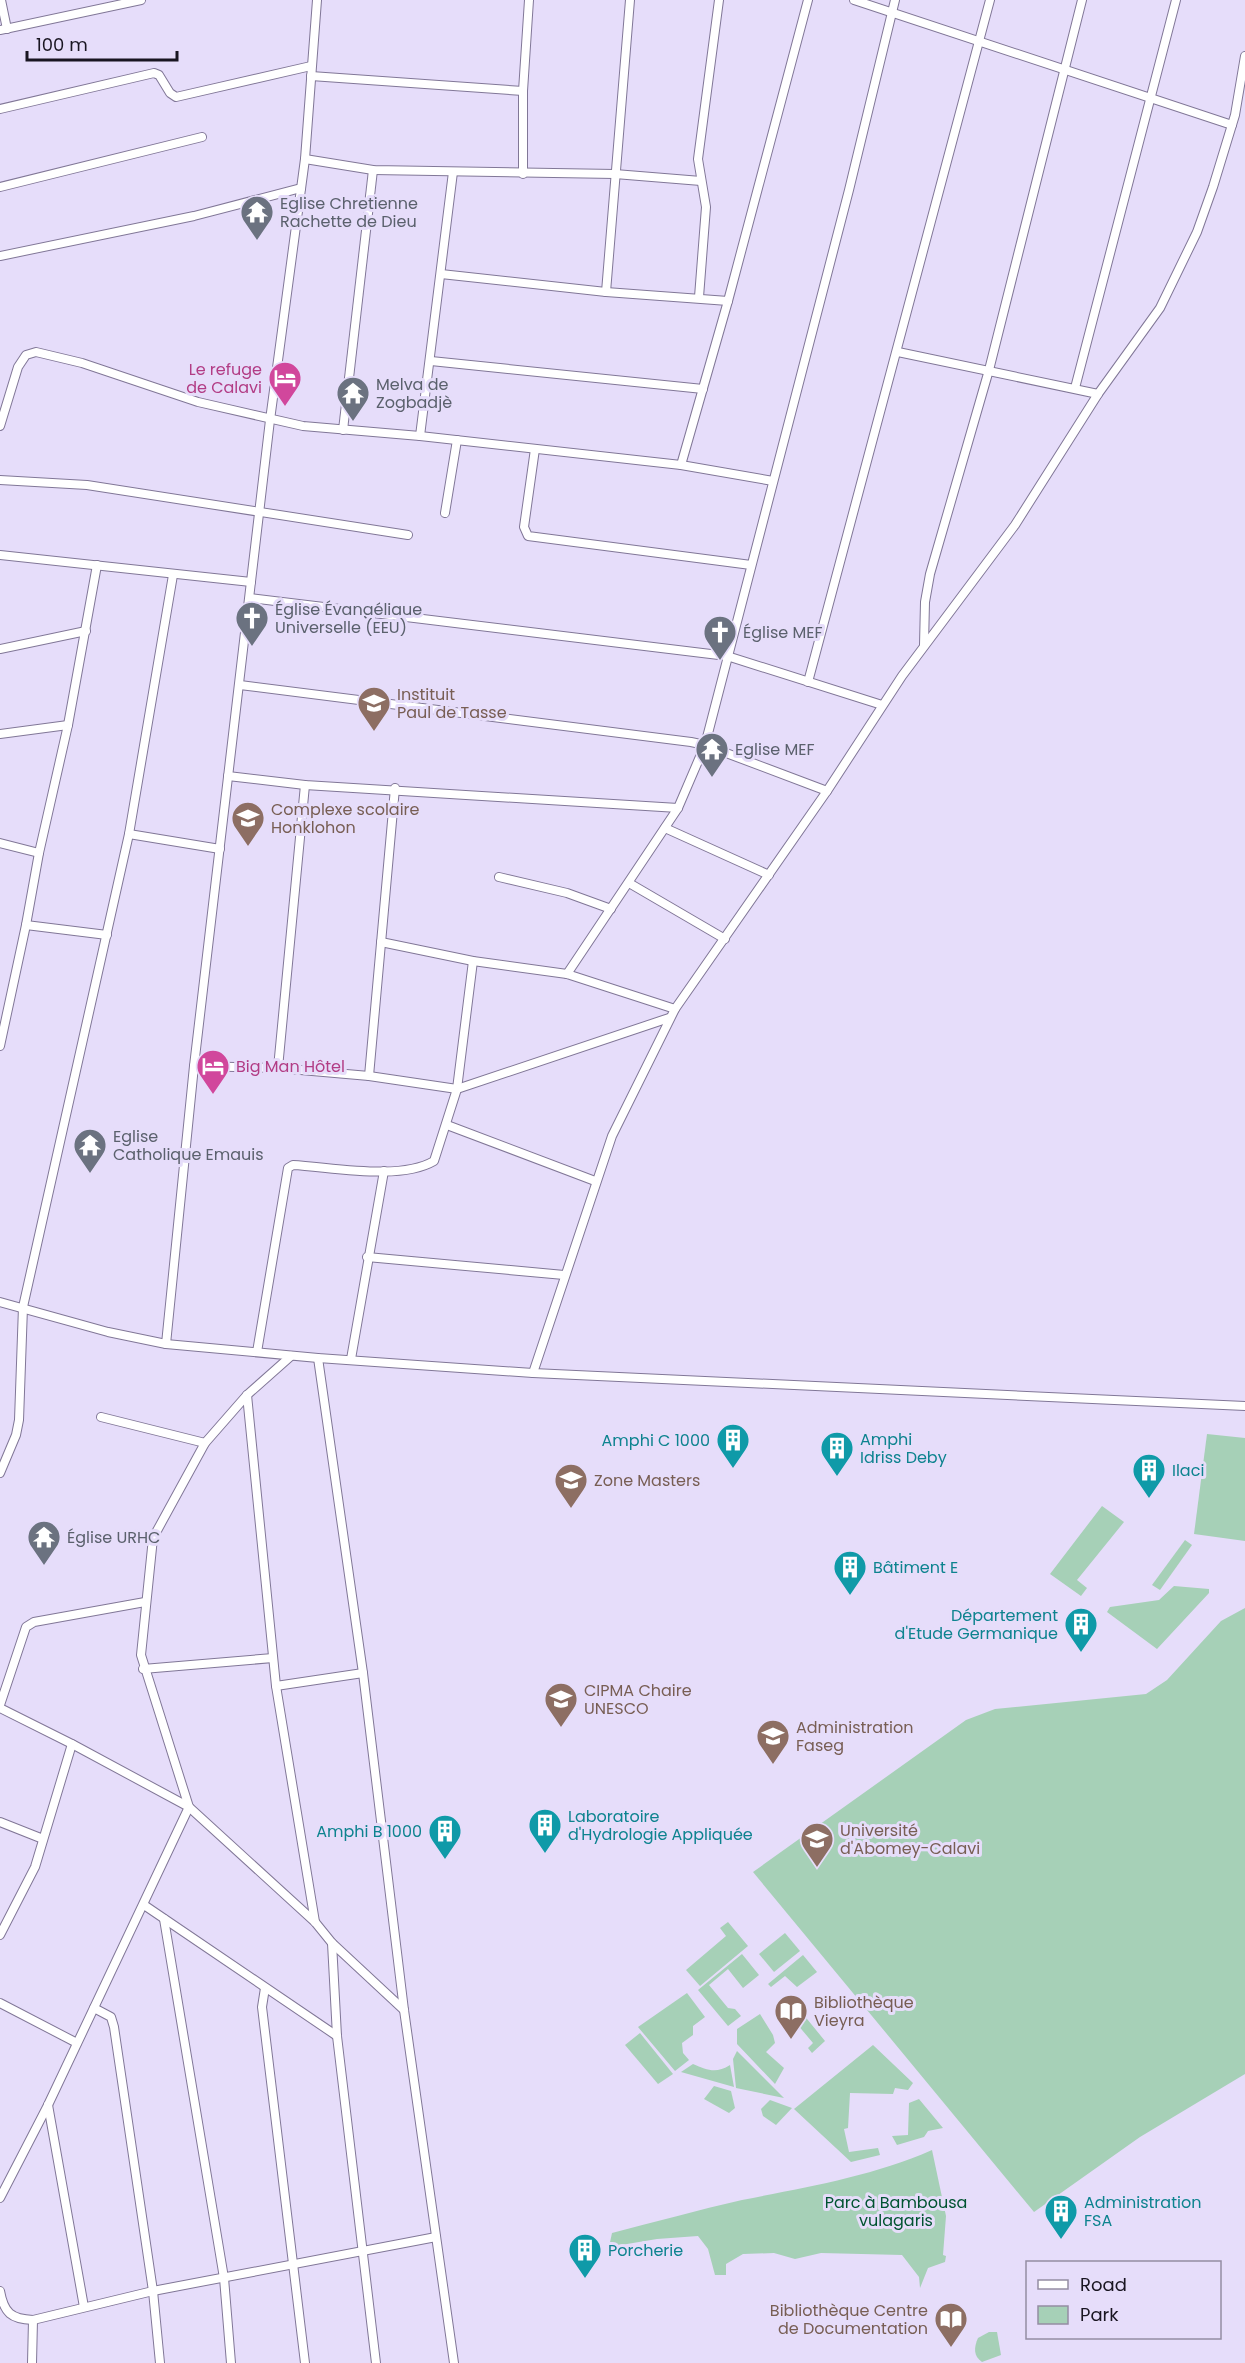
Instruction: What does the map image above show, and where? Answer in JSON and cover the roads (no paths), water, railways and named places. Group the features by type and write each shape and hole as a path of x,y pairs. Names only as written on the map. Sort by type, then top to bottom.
{"street":[{"path":"1,0 4,29 141,0"},
{"path":"166,1344 194,1066 228,776 270,420 305,159 317,0"},
{"path":"523,174 523,91 529,0"},
{"path":"606,292 630,0"},
{"path":"699,297 706,207 698,159 718,0"},
{"path":"681,465 728,302 808,0"},
{"path":"854,0 1232,125"},
{"path":"567,974 666,828 678,808 705,745 849,189 895,0"},
{"path":"808,682 898,352 990,0"},
{"path":"924,645 925,602 930,574 990,370 1082,0"},
{"path":"1075,388 1176,0"},
{"path":"533,1373 596,1180 623,1111 669,1018 827,791 924,645 1015,525 1098,394 1160,308 1209,199 1232,125 1245,56"},
{"path":"0,109 154,73 159,75 170,93 176,97 311,66"},
{"path":"311,76 523,91"},
{"path":"0,187 202,137"},
{"path":"305,159 373,170 615,174 701,181"},
{"path":"343,430 373,170"},
{"path":"420,436 453,172"},
{"path":"0,256 194,216 301,188"},
{"path":"441,274 606,292 699,297 728,302"},
{"path":"0,426 18,367 26,355 36,352 82,363 198,402 270,420 343,430 420,436 681,465 773,481"},
{"path":"898,352 1098,394"},
{"path":"431,361 703,389"},
{"path":"445,513 457,440"},
{"path":"535,449 524,527 528,536 751,566"},
{"path":"0,480 87,485 408,535"},
{"path":"0,555 173,576 251,582"},
{"path":"0,1046 3,1016 26,926 39,853 68,725 97,566"},
{"path":"0,1473 16,1435 19,1420 23,1306 129,834 173,576"},
{"path":"250,598 727,656 882,705"},
{"path":"0,648 86,631"},
{"path":"240,685 705,745 827,791"},
{"path":"0,734 68,725"},
{"path":"228,776 305,785 395,788 678,808"},
{"path":"278,1068 305,785"},
{"path":"369,1076 395,788"},
{"path":"666,828 769,875"},
{"path":"129,834 220,849"},
{"path":"0,843 39,853"},
{"path":"499,877 567,893 611,909"},
{"path":"629,883 724,939"},
{"path":"26,926 107,936"},
{"path":"381,942 472,961 567,974 675,1009"},
{"path":"257,1352 288,1168 293,1165 384,1171 422,1168 434,1161 457,1089 472,961"},
{"path":"194,1066 278,1068 369,1076 457,1089 669,1018"},
{"path":"447,1125 596,1180"},
{"path":"351,1359 367,1257 384,1171"},
{"path":"367,1257 564,1275"},
{"path":"0,1302 23,1306 108,1332 166,1344 291,1356 533,1373 1245,1406"},
{"path":"1,2193 48,2105 189,1807 143,1669 141,1640 156,1528 206,1443 248,1395 291,1356"},
{"path":"318,1358 363,1673 404,2010 454,2363"},
{"path":"248,1395 276,1686 315,1922"},
{"path":"101,1418 206,1443"},
{"path":"145,1602 34,1622 26,1627 0,1707 189,1807 315,1922 332,1943 404,2010"},
{"path":"143,1669 273,1658"},
{"path":"276,1686 363,1673"},
{"path":"0,1935 26,1888 72,1744"},
{"path":"0,1822 43,1839"},
{"path":"144,1905 337,2036"},
{"path":"164,1919 224,2278 231,2363"},
{"path":"332,1943 337,2036 376,2363"},
{"path":"264,1988 262,2007 305,2363"},
{"path":"0,2004 77,2043"},
{"path":"94,2007 111,2018 114,2027 153,2291 159,2363"},
{"path":"48,2105 84,2307"},
{"path":"0,2291 8,2314 16,2320 33,2320 153,2291 436,2237"},
{"path":"32,2363 33,2320"}],"place":[{"name":"Eglise Chretienne Rachette de Dieu","path":"257,241"},
{"name":"Le refuge de Calavi","path":"285,407"},
{"name":"Melva de Zogbadjè","path":"353,422"},
{"name":"Église Évangélique Universelle (EEU)","path":"252,647"},
{"name":"Église MEF","path":"720,661"},
{"name":"Instituit Paul de Tasse","path":"374,732"},
{"name":"Eglise MEF","path":"712,778"},
{"name":"Complexe scolaire Honklohon","path":"248,847"},
{"name":"Big Man Hôtel","path":"213,1095"},
{"name":"Eglise Catholique Emauis","path":"90,1174"},
{"name":"Amphi C 1000","path":"733,1469"},
{"name":"Amphi Idriss Deby","path":"837,1477"},
{"name":"Ilaci","path":"1149,1499"},
{"name":"Zone Masters","path":"571,1509"},
{"name":"Église URHC","path":"44,1566"},
{"name":"Bâtiment E","path":"850,1596"},
{"name":"Département d'Etude Germanique","path":"1081,1653"},
{"name":"CIPMA Chaire UNESCO","path":"561,1728"},
{"name":"Administration Faseg","path":"773,1765"},
{"name":"Laboratoire d'Hydrologie Appliquée","path":"545,1854"},
{"name":"Amphi B 1000","path":"445,1860"},
{"name":"Université d'Abomey-Calavi","path":"817,1868"},
{"name":"Bibliothèque Vieyra","path":"791,2040"},
{"name":"Administration FSA","path":"1061,2240"},
{"name":"Porcherie","path":"585,2279"},
{"name":"Bibliothèque Centre de Documentation","path":"951,2348"}],"park label":[{"name":"Parc à Bambousa vulagaris","path":"896,2211"}]}
